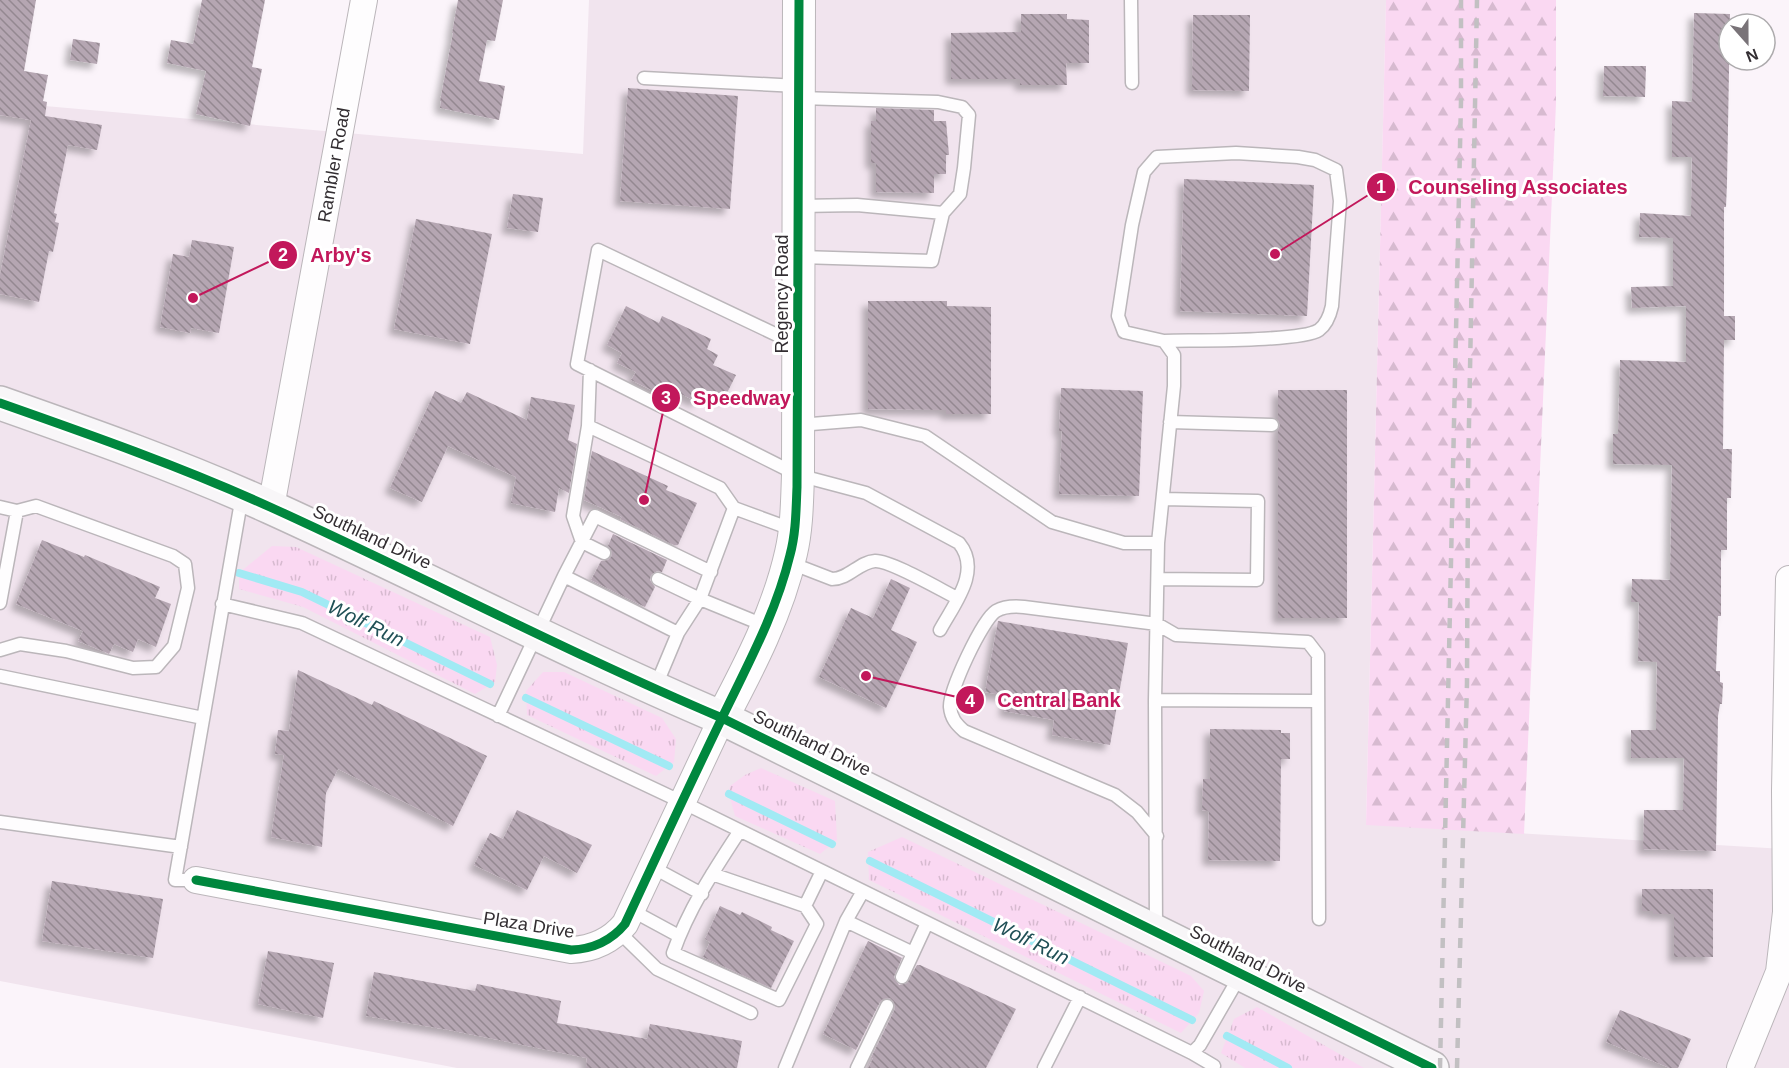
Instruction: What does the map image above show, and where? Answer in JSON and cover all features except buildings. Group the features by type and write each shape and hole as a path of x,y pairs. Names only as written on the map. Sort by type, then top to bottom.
{"main road":[{"name":"Southland Drive","path":"0,403 99,438 256,501 655,689 722,718 1432,1068"}],"street":[{"name":"Rambler Road","path":"256,501 364,0"},
{"name":"Regency Road","path":"722,718 767,627 788,562 795,530 798,475 800,0"},
{"path":"1740,1068 1779,972 1785,968 1789,579"},
{"path":"619,932 722,718"},
{"name":"Plaza Drive","path":"196,880 571,950 598,945 619,932"}],"lane":[{"path":"1131,0 1132,83"},
{"path":"644,78 938,102 962,107 969,115 960,194 944,213 932,261 798,257"},
{"path":"1156,932 1155,700 1158,543 1174,386 1174,355 1164,341 1124,332 1118,316 1132,225 1144,172 1157,156 1236,153 1298,157 1315,160 1336,170 1340,201 1332,306 1329,318 1318,331 1287,338 1164,341"},
{"path":"799,206 857,205 944,213"},
{"path":"798,345 598,250 577,364 798,475 866,494 959,543 966,556 968,574 940,630"},
{"path":"590,370 588,426 573,516 582,542 604,553"},
{"path":"798,425 861,420 925,436 1052,522 1124,543 1158,543"},
{"path":"1170,422 1272,425"},
{"path":"588,426 720,488 734,508 795,530"},
{"path":"1158,579 1257,580 1258,501 1163,500"},
{"path":"196,880 175,880 222,604 256,501"},
{"path":"0,507 17,511 36,506 162,552 185,564 188,588 174,646 156,667 133,668 66,651 20,644 0,650"},
{"path":"655,689 678,633 700,599 734,508"},
{"path":"0,603 17,511"},
{"path":"498,716 595,516 711,572"},
{"path":"788,562 832,579 838,579 876,561 893,566 957,598"},
{"path":"564,576 678,633"},
{"path":"658,579 767,627"},
{"path":"222,604 302,623 682,802 739,832 1080,997 1192,1053 1215,1067"},
{"path":"1157,836 1137,812 1115,795 964,731 952,718 950,704 966,659 990,616 1004,607 1024,607 1157,624 1176,635 1308,642 1317,655 1319,919"},
{"path":"0,676 203,718"},
{"path":"1155,700 1318,701"},
{"path":"0,822 181,847"},
{"path":"712,874 805,906 817,924 779,1000 673,953 679,936 712,874 739,832"},
{"path":"652,867 702,894"},
{"path":"805,906 822,871"},
{"path":"785,1068 846,921 863,891"},
{"path":"631,910 679,936"},
{"path":"846,921 913,953"},
{"path":"902,976 927,923"},
{"path":"619,932 657,969 751,1013"},
{"path":"1192,1053 1200,1045 1241,974"},
{"path":"1044,1068 1080,997"},
{"path":"857,1068 887,1006"}],"shaded area":[{"path":"589,0 1386,0 1366,824 1785,849 1789,1068 457,1068 0,981 0,102 583,154"}],"green space":[{"path":"1386,0 1556,0 1556,103 1524,834 1366,825"},
{"path":"272,546 296,547 490,637 497,665 495,682 475,694 303,607 239,589 239,573"},
{"path":"543,672 564,672 662,718 676,739 674,762 656,776 527,715 526,691"},
{"path":"761,768 835,801 837,840 820,854 735,816 729,794 730,786 745,775"},
{"path":"902,837 1191,976 1204,991 1199,1013 1181,1033 869,880 868,852"},
{"path":"1257,1007 1364,1068 1245,1068 1221,1053 1234,1019"}],"waterway":[{"name":"Wolf Run","path":"239,573 302,592 490,684"},
{"name":"Wolf Run","path":"526,698 669,766"},
{"name":"Wolf Run","path":"729,794 832,844"},
{"name":"Wolf Run","path":"870,861 1192,1020"},
{"name":"Wolf Run","path":"1227,1036 1288,1068"}],"railway":[{"path":"1440,1068 1461,101 1461,0"},
{"path":"1457,1068 1467,683 1468,476 1477,0"}],"cycle path":[{"path":"196,880 571,950 601,943 625,924 760,638 777,597 792,547 797,487 799,0"},
{"path":"0,403 170,465 237,492 327,533 608,667 722,718 1432,1068"}],"place":[{"name":"Counseling Associates","path":"1275,254"},
{"name":"Arby's","path":"193,298"},
{"name":"Speedway","path":"644,500"},
{"name":"Central Bank","path":"866,676"}]}
